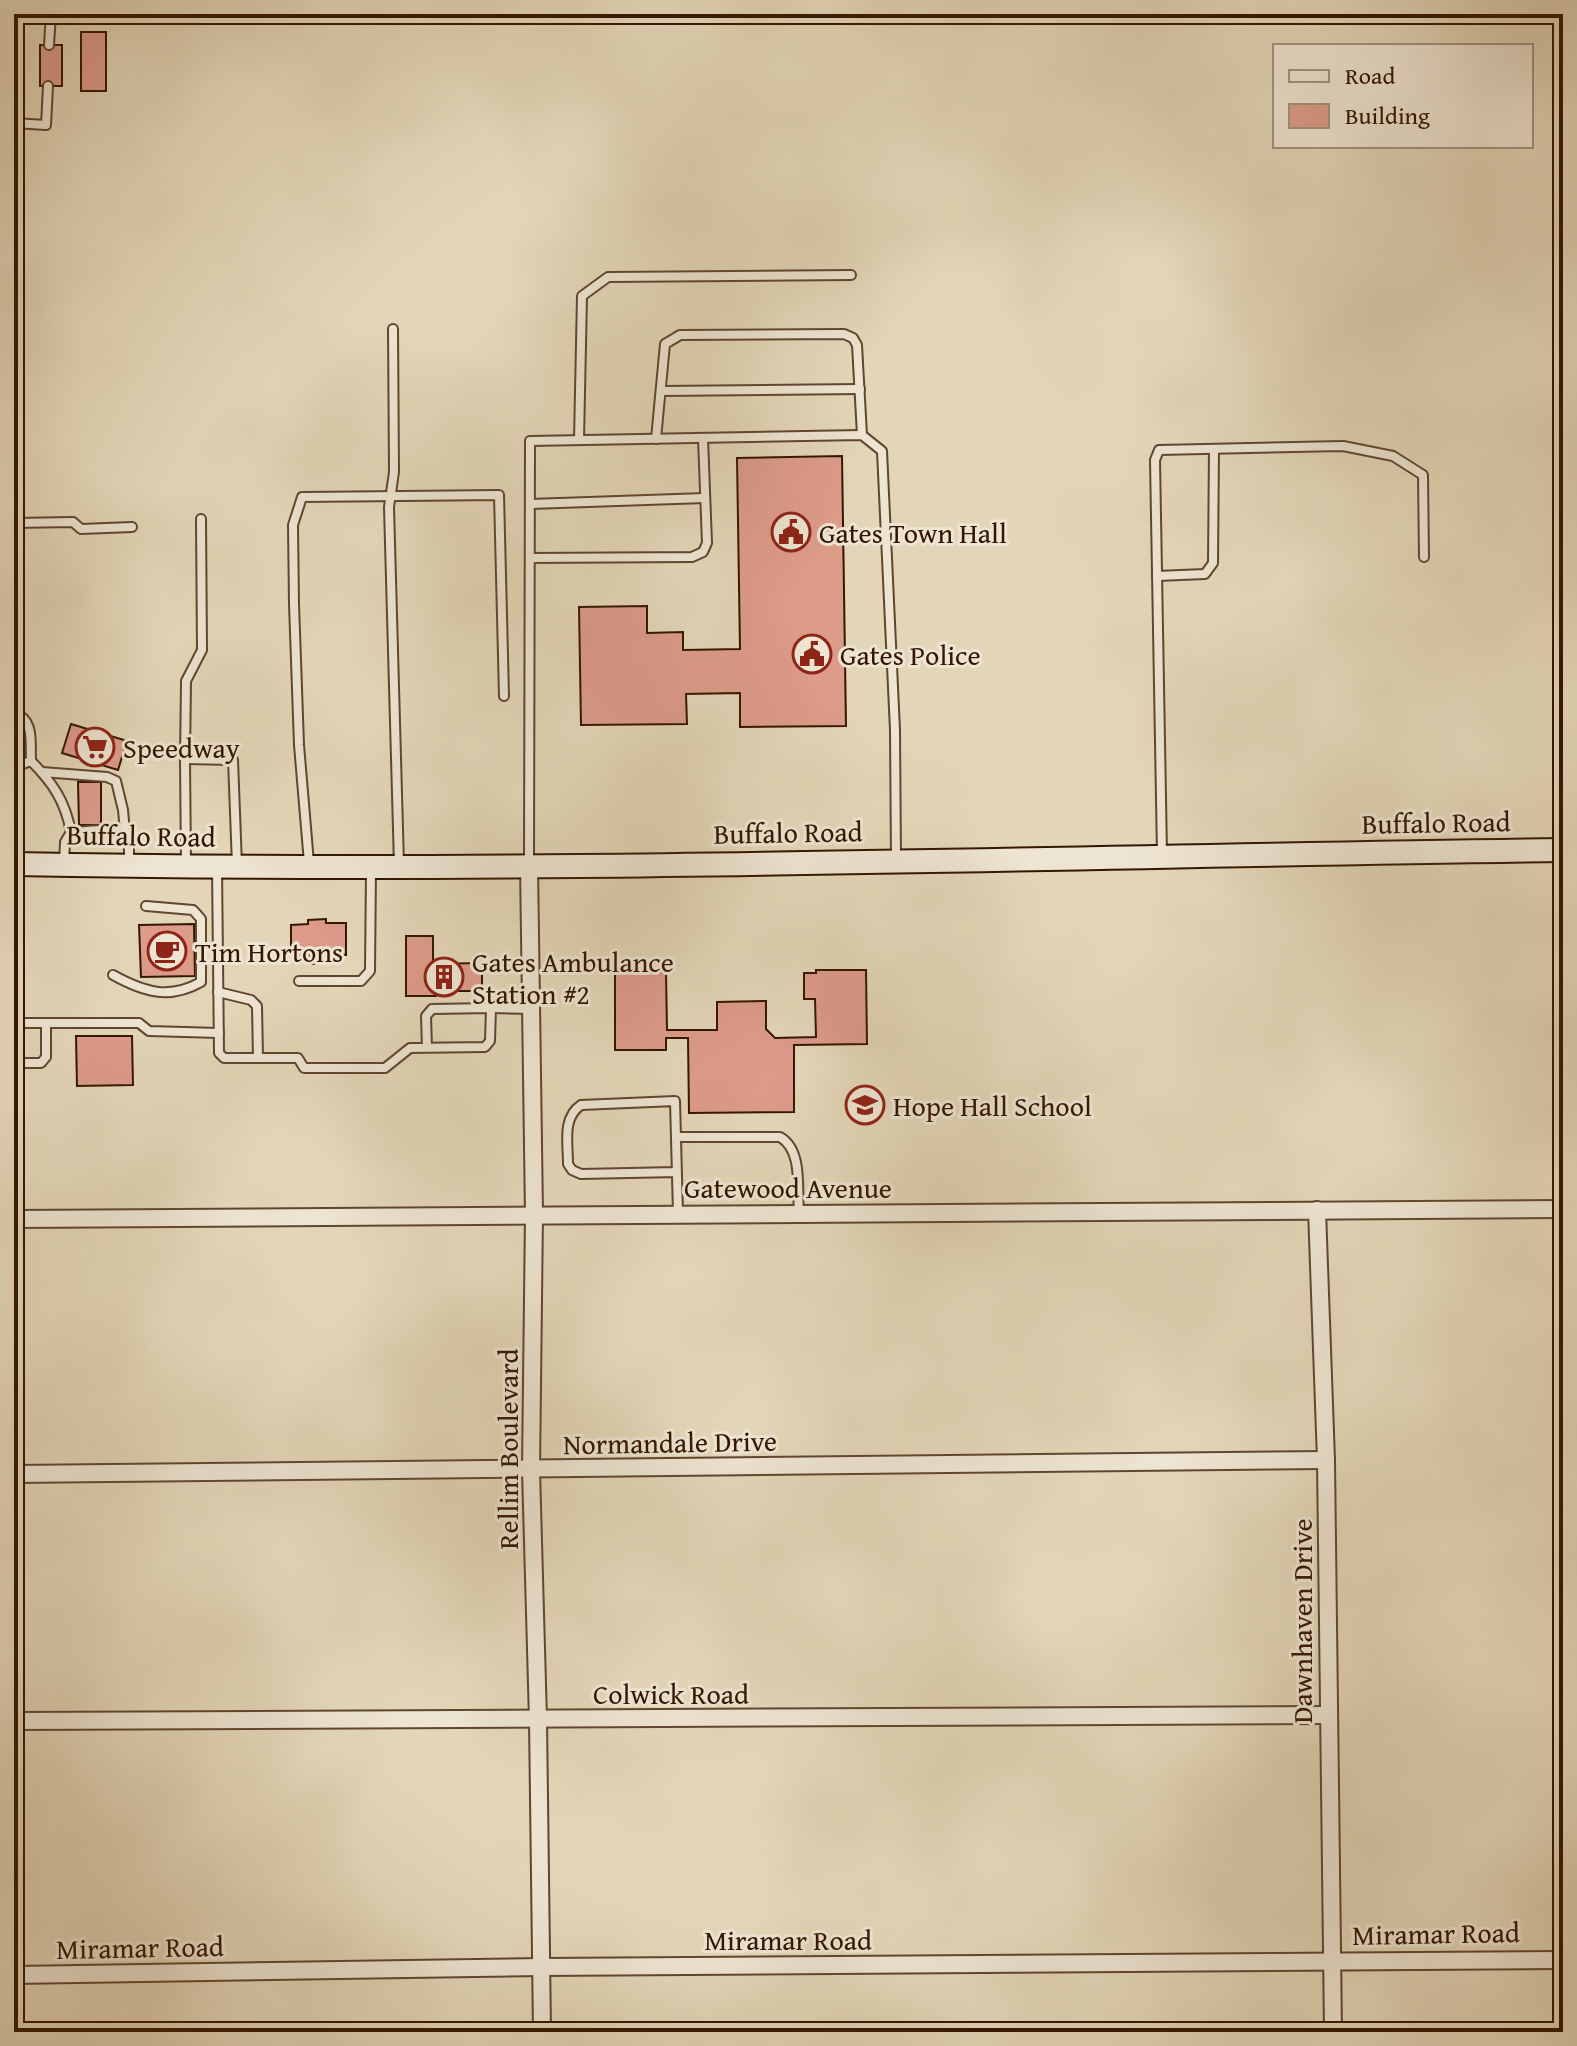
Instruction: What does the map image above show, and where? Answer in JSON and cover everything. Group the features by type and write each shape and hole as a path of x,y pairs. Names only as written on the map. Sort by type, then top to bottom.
{"main road":[{"name":"Buffalo Road","path":"14,864 529,865 1563,850"}],"street":[{"name":"Rellim Boulevard","path":"529,865 534,1214 531,1470 542,2032"},
{"name":"Gatewood Avenue","path":"14,1219 1563,1209"},
{"name":"Dawnhaven Drive","path":"1317,1210 1326,1460 1333,2032"},
{"name":"Normandale Drive","path":"14,1474 1326,1460"},
{"name":"Colwick Road","path":"14,1721 1328,1715"},
{"name":"Miramar Road","path":"14,1975 542,1967 1563,1960"}],"lane":[{"path":"49,45 51,14"},
{"path":"14,123 46,125 48,86"},
{"path":"579,440 582,296 608,277 851,275"},
{"path":"393,329 394,472 389,507 399,866"},
{"path":"656,439 665,344 680,335 844,334 853,338 857,345 862,435"},
{"path":"661,391 860,389"},
{"path":"529,865 530,441 862,435 882,451 895,730 896,861"},
{"path":"530,558 692,557 703,552 707,543 703,438"},
{"path":"1162,855 1155,460 1159,450 1343,446 1393,456 1423,475 1424,557"},
{"path":"1157,576 1205,574 1213,563 1214,449"},
{"path":"310,866 302,780 293,541 293,525 302,497 499,495 504,696"},
{"path":"530,504 705,498"},
{"path":"186,866 186,681 202,650 201,519"},
{"path":"14,523 73,522 81,529 132,527"},
{"path":"14,713 22,715 29,724 31,761 62,798 71,832 65,842 64,865"},
{"path":"185,759 233,760 218,992 219,1053 224,1058 298,1058 304,1068 385,1068 410,1048 485,1047 490,1041 491,1008"},
{"path":"14,767 31,761"},
{"path":"42,772 107,777 116,781 125,832 129,835 129,866"},
{"path":"71,832 125,832"},
{"path":"299,981 361,981 370,971 371,866"},
{"path":"113,975 141,991 184,991 201,982 201,919 193,910 146,906"},
{"path":"218,992 251,1000 257,1006 258,1057"},
{"path":"427,1048 426,1016 432,1009 531,1009"},
{"path":"14,1023 139,1023 149,1031 219,1033"},
{"path":"14,1063 41,1063 46,1057 46,1023"},
{"path":"677,1172 581,1174 572,1170 568,1164 568,1120 581,1105 675,1101 677,1137 678,1213"},
{"path":"677,1137 780,1137 790,1143 795,1152 799,1213"}],"building":[{"path":"81,32 106,32 106,91 81,91"},
{"path":"40,45 62,45 62,86 40,86"},
{"name":"Gates Town Hall","path":"842,456 846,726 740,727 740,693 686,694 687,724 581,725 579,607 647,606 647,633 683,632 683,650 740,649 737,458"},
{"name":"Speedway","path":"71,724 127,741 118,770 62,753"},
{"path":"78,782 101,782 101,825 79,825"},
{"path":"326,919 326,923 346,923 346,955 323,955 323,963 311,964 310,955 291,955 291,925"},
{"name":"Tim Hortons","path":"194,924 195,976 141,977 139,925"},
{"name":"Gates Ambulance Station #2","path":"406,936 433,936 433,964 482,963 482,991 436,991 436,996 406,996"},
{"path":"816,970 866,970 867,1044 794,1045 794,1112 689,1113 688,1038 666,1038 666,1050 615,1050 615,973 666,972 667,1030 717,1030 717,1002 766,1001 766,1029 775,1038 816,1037 815,999 804,999 804,973 816,973"},
{"path":"76,1036 132,1036 133,1085 77,1086"}],"place":[{"name":"Gates Town Hall","path":"791,532"},
{"name":"Gates Police","path":"812,654"},
{"name":"Speedway","path":"95,747"},
{"name":"Tim Hortons","path":"167,951"},
{"name":"Gates Ambulance Station #2","path":"444,977"},
{"name":"Hope Hall School","path":"865,1105"}]}
